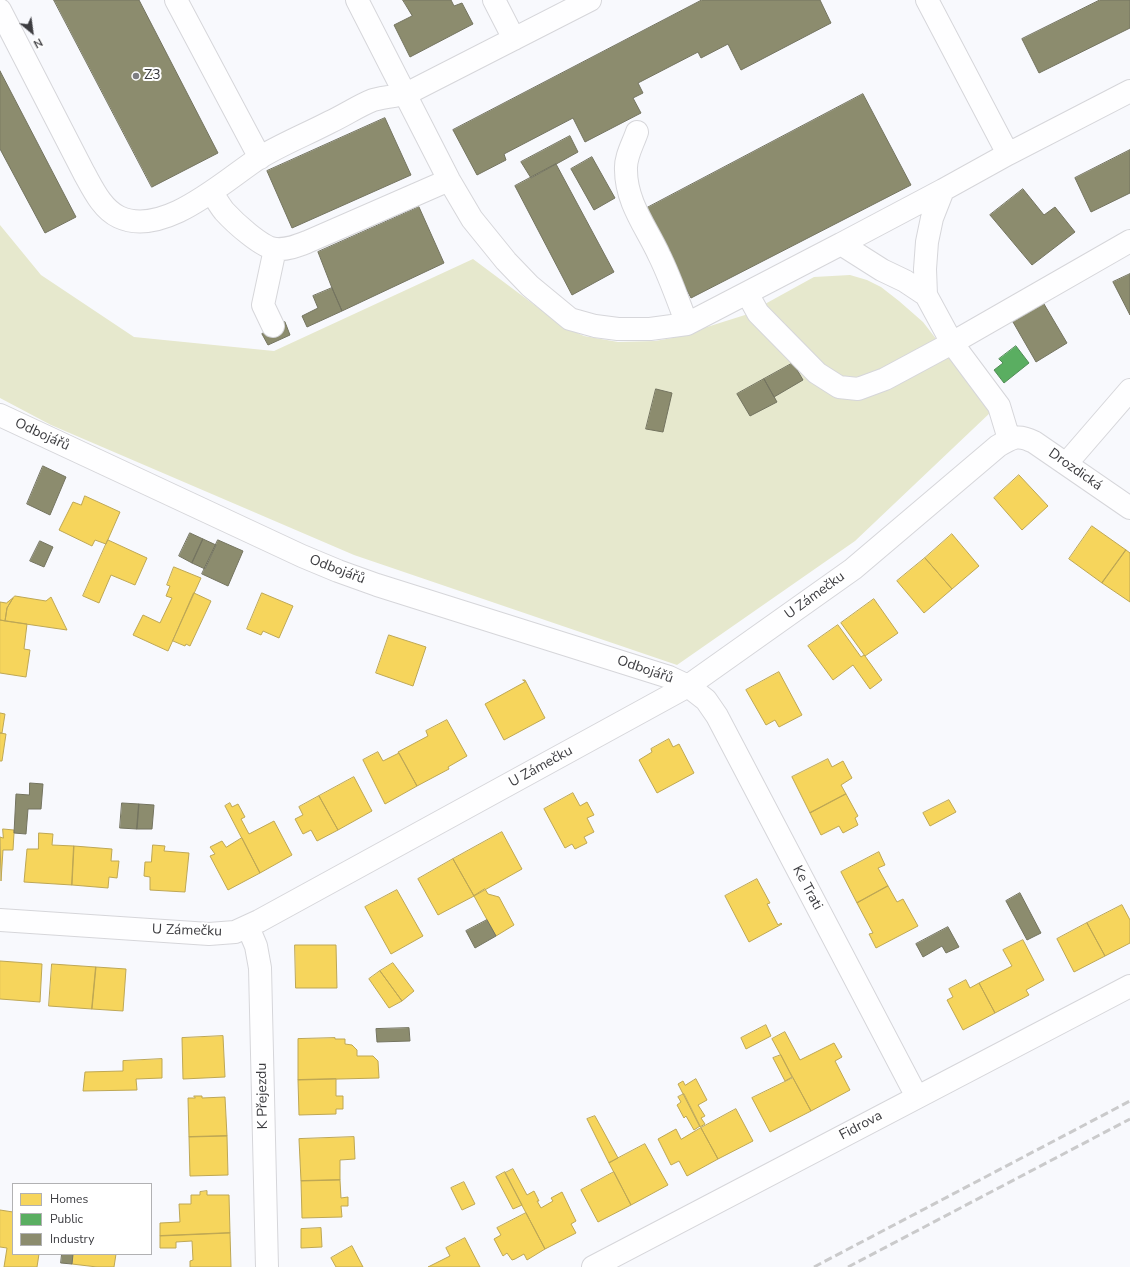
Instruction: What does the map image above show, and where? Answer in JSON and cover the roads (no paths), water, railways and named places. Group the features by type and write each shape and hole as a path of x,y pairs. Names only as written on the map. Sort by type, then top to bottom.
{"street":[{"path":"176,0 260,158"},
{"path":"357,0 449,180 472,219 506,261 530,286 570,319 595,326 618,329 650,329 687,324 943,190 1008,154 1130,92"},
{"path":"494,0 514,39"},
{"path":"0,10 84,173 106,208 119,217 133,221 151,220 174,214 212,193 260,158 373,100 406,94 590,0"},
{"path":"926,0 1008,154"},
{"path":"637,132 625,168 627,187 631,202 660,256 687,324"},
{"path":"212,193 224,211 256,240 267,247 275,249 288,249 449,180"},
{"path":"943,190 932,218 928,242 925,269 926,295 952,343 999,406 1014,438"},
{"path":"747,293 758,313 817,373 839,387 858,389 885,379 952,343 1130,241"},
{"path":"841,244 882,270 926,295"},
{"path":"273,326 263,306 275,249"},
{"path":"1066,464 1130,390"},
{"name":"Odbojářů","path":"0,415 295,553 338,571 377,585 670,677 688,686"},
{"name":"Drozdická","path":"1014,438 1034,442 1130,508"},
{"name":"U Zámečku","path":"0,920 209,934 234,932 248,927 688,686 853,568 998,446 1014,438"},
{"name":"Ke Trati","path":"688,686 706,700 717,716 917,1097"},
{"name":"K Přejezdu","path":"248,927 256,946 260,968 267,1267"},
{"name":"Fidrova","path":"593,1267 1130,986"}],"railway":[{"path":"814,1267 1130,1101"},
{"path":"848,1267 1130,1119"}],"place":[{"name":"Z3","path":"136,76"}]}
